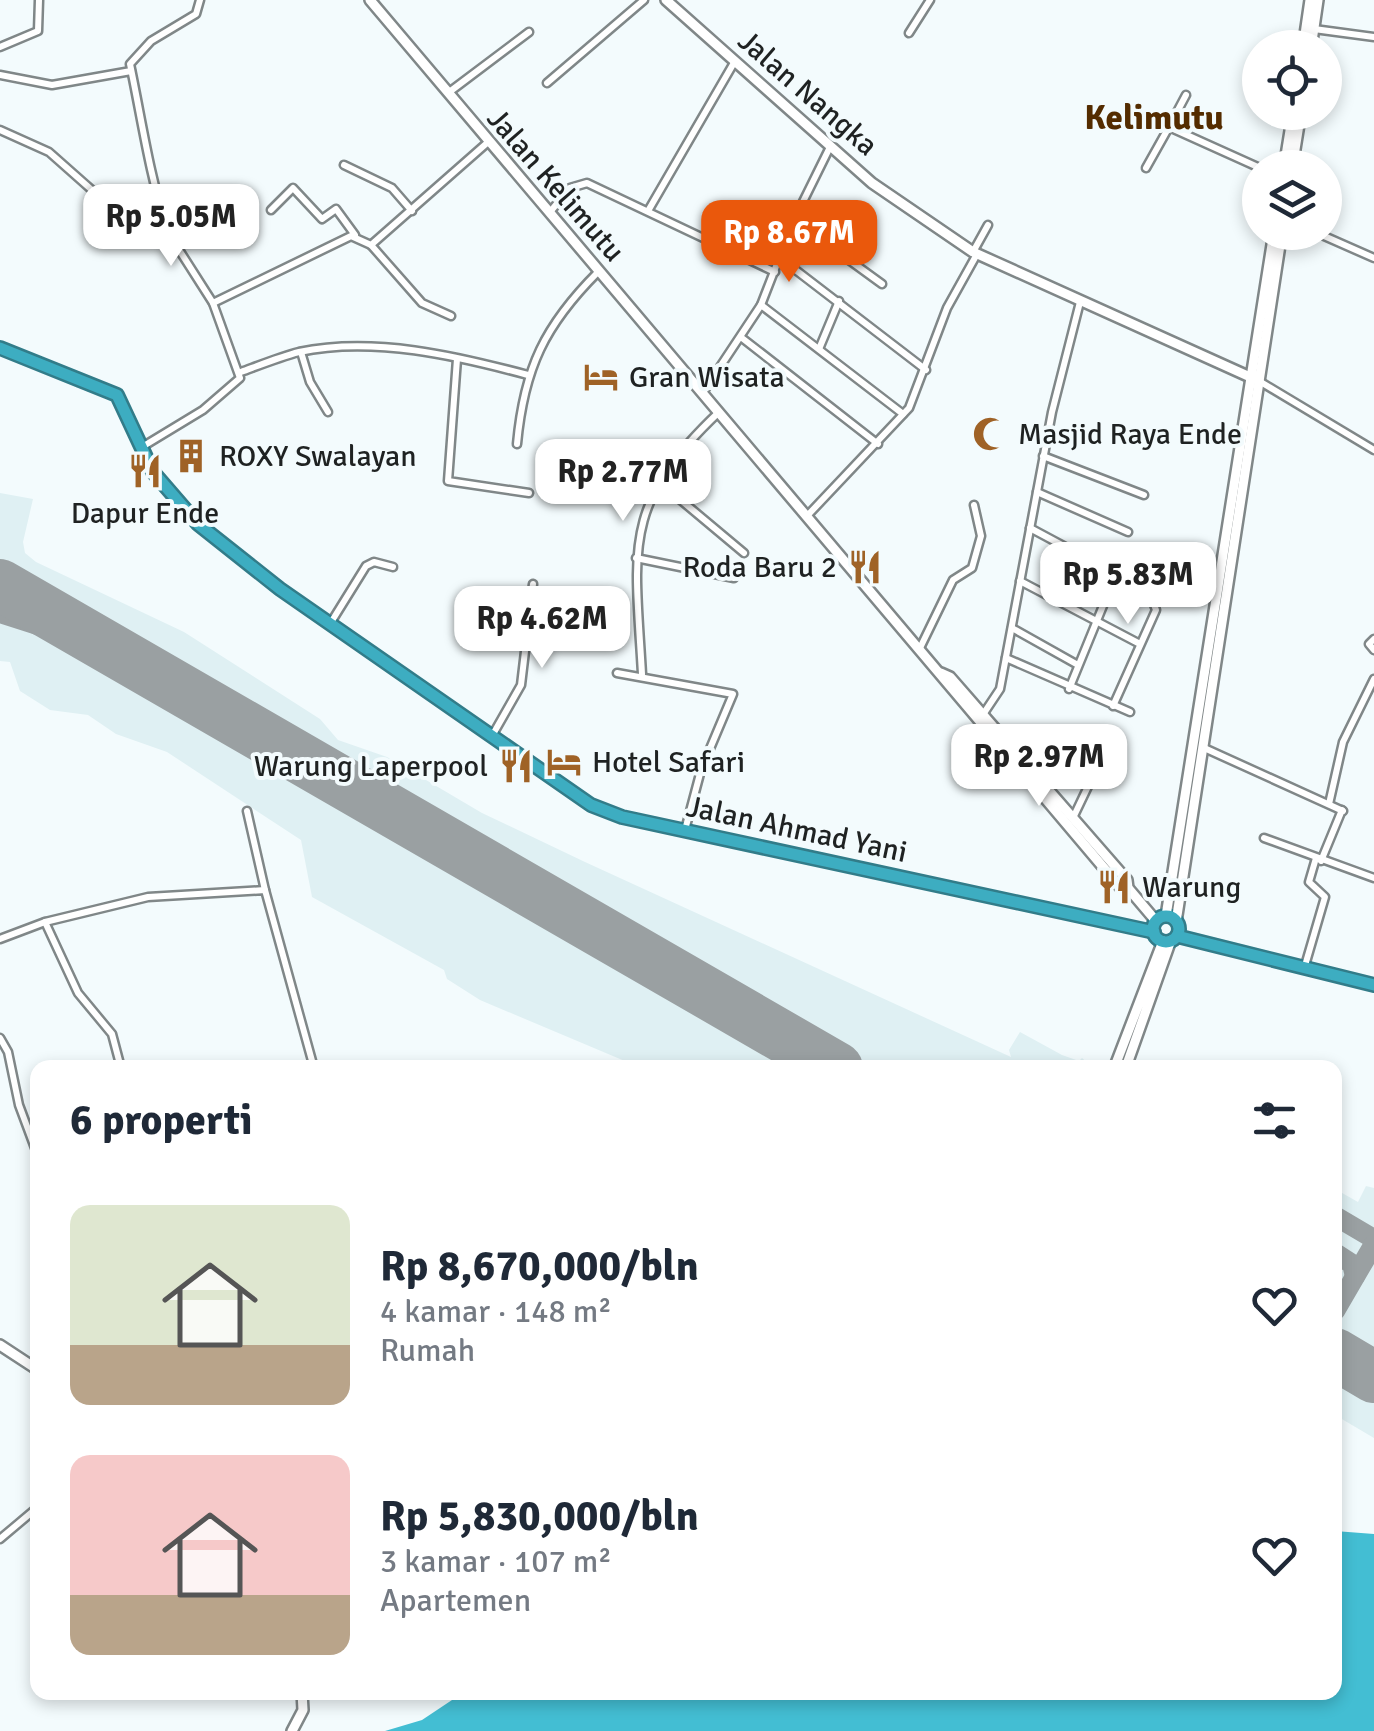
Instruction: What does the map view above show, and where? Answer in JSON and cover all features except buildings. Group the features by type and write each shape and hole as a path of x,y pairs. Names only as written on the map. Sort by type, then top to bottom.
{"highway":[{"name":"Jalan Ahmad Yani","path":"0,348 110,390 128,412 161,483 198,524 330,624 591,805 685,830 1166,930 1304,969 1374,984"}],"street":[{"path":"0,47 38,30 39,0"},
{"path":"142,447 203,410 237,382 240,372 213,303 167,230 142,146 145,123 131,70 134,57 196,14 200,0"},
{"name":"Jalan Kelimutu","path":"370,0 487,144 941,673 950,677 980,717"},
{"path":"546,82 644,0"},
{"name":"Jalan Nangka","path":"666,0 894,200 975,253 1255,379"},
{"path":"909,33 930,0"},
{"path":"1306,30 1310,0"},
{"path":"1318,0 1314,29 1374,37"},
{"path":"447,94 529,32"},
{"path":"648,211 735,62"},
{"path":"0,75 52,85 131,70"},
{"path":"1146,168 1186,95"},
{"path":"1169,127 1242,160"},
{"path":"0,130 49,152 94,191 167,230"},
{"path":"370,244 487,144"},
{"path":"701,394 761,305 794,220 830,147"},
{"path":"344,165 392,188 412,211"},
{"path":"549,212 580,183 775,272"},
{"path":"271,210 293,188 322,218 336,209 422,303 451,316"},
{"path":"794,220 882,284"},
{"path":"808,516 903,414 926,370 947,308 988,225"},
{"path":"213,303 355,234"},
{"path":"1342,244 1374,258"},
{"path":"1166,930 1255,379 1272,250"},
{"path":"1255,379 1279,250"},
{"path":"780,258 926,370"},
{"path":"517,444 528,375 559,312 598,272"},
{"path":"819,349 839,302"},
{"path":"980,717 1000,689 1043,456 1080,302"},
{"path":"761,305 903,414"},
{"path":"742,338 878,444"},
{"path":"240,372 300,352 366,348 457,359 528,375"},
{"path":"300,352 310,382 328,412"},
{"path":"457,359 448,481 530,493"},
{"path":"1255,379 1374,450"},
{"path":"642,674 636,558 658,481 678,452 718,414"},
{"path":"1043,456 1144,495"},
{"path":"658,481 744,553"},
{"path":"1037,492 1128,532"},
{"path":"920,648 953,580 972,568 982,536 974,504"},
{"path":"1030,528 1110,568 1117,580 1156,607 1113,706"},
{"path":"636,558 734,578"},
{"path":"330,624 369,563 393,566"},
{"path":"1069,689 1117,580"},
{"path":"1020,581 1140,644"},
{"path":"492,737 524,674 534,584"},
{"path":"1012,628 1078,665"},
{"path":"1374,639 1370,644 1374,650"},
{"path":"1123,1060 1153,983 1166,930 1201,746 1213,648"},
{"path":"1006,658 1069,689 1130,712"},
{"path":"618,672 729,692 734,699 704,761 685,830"},
{"path":"1329,804 1343,742 1374,679"},
{"path":"980,717 1127,880 1128,888 1166,930"},
{"path":"980,717 1120,887 1128,888"},
{"path":"1072,819 1113,734"},
{"path":"1201,746 1343,811 1309,882 1326,897 1304,969"},
{"path":"247,811 312,1060"},
{"path":"1264,838 1374,878"},
{"path":"0,939 45,922 148,898 265,890"},
{"path":"45,922 78,993 112,1034 119,1060"},
{"path":"0,1038 8,1052 19,1105 30,1135"},
{"path":"0,1056 8,1052"},
{"path":"0,1345 30,1365"},
{"path":"0,1539 30,1513"},
{"path":"292,1731 303,1710 302,1700"}],"shaded area":[{"path":"0,493 33,499 23,542 25,553 36,562 184,632 320,719 338,740 387,757 482,813 1011,1057 1009,1050 1020,1032 1076,1060 622,1060 480,1000 447,979 444,970 312,897 301,840 167,752 116,734 88,715 50,710 20,691 10,662 0,661"},
{"path":"1366,1186 1374,1188 1374,1438 1342,1419 1342,1193 1358,1202"}],"water":[{"path":"1342,1532 1374,1534 1374,1731 385,1731 422,1720 452,1700 1342,1700"}],"taxiway":[{"path":"0,613 106,647"},
{"path":"1342,1220 1374,1239"},
{"path":"1342,1299 1374,1244"},
{"path":"1342,1258 1352,1264 1355,1276"}],"runway":[{"path":"0,585 823,1060"},
{"path":"1342,1358 1374,1377"}],"place":[{"name":"Gran Wisata","path":"601,377"},
{"name":"Masjid Raya Ende","path":"990,434"},
{"name":"ROXY Swalayan","path":"191,456"},
{"name":"Dapur Ende","path":"145,471"},
{"name":"Roda Baru 2","path":"865,567"},
{"name":"Hotel Safari","path":"564,762"},
{"name":"Warung Laperpool","path":"516,766"},
{"name":"Warung","path":"1114,887"}],"district":[{"name":"Kelimutu","path":"1154,117"}]}
